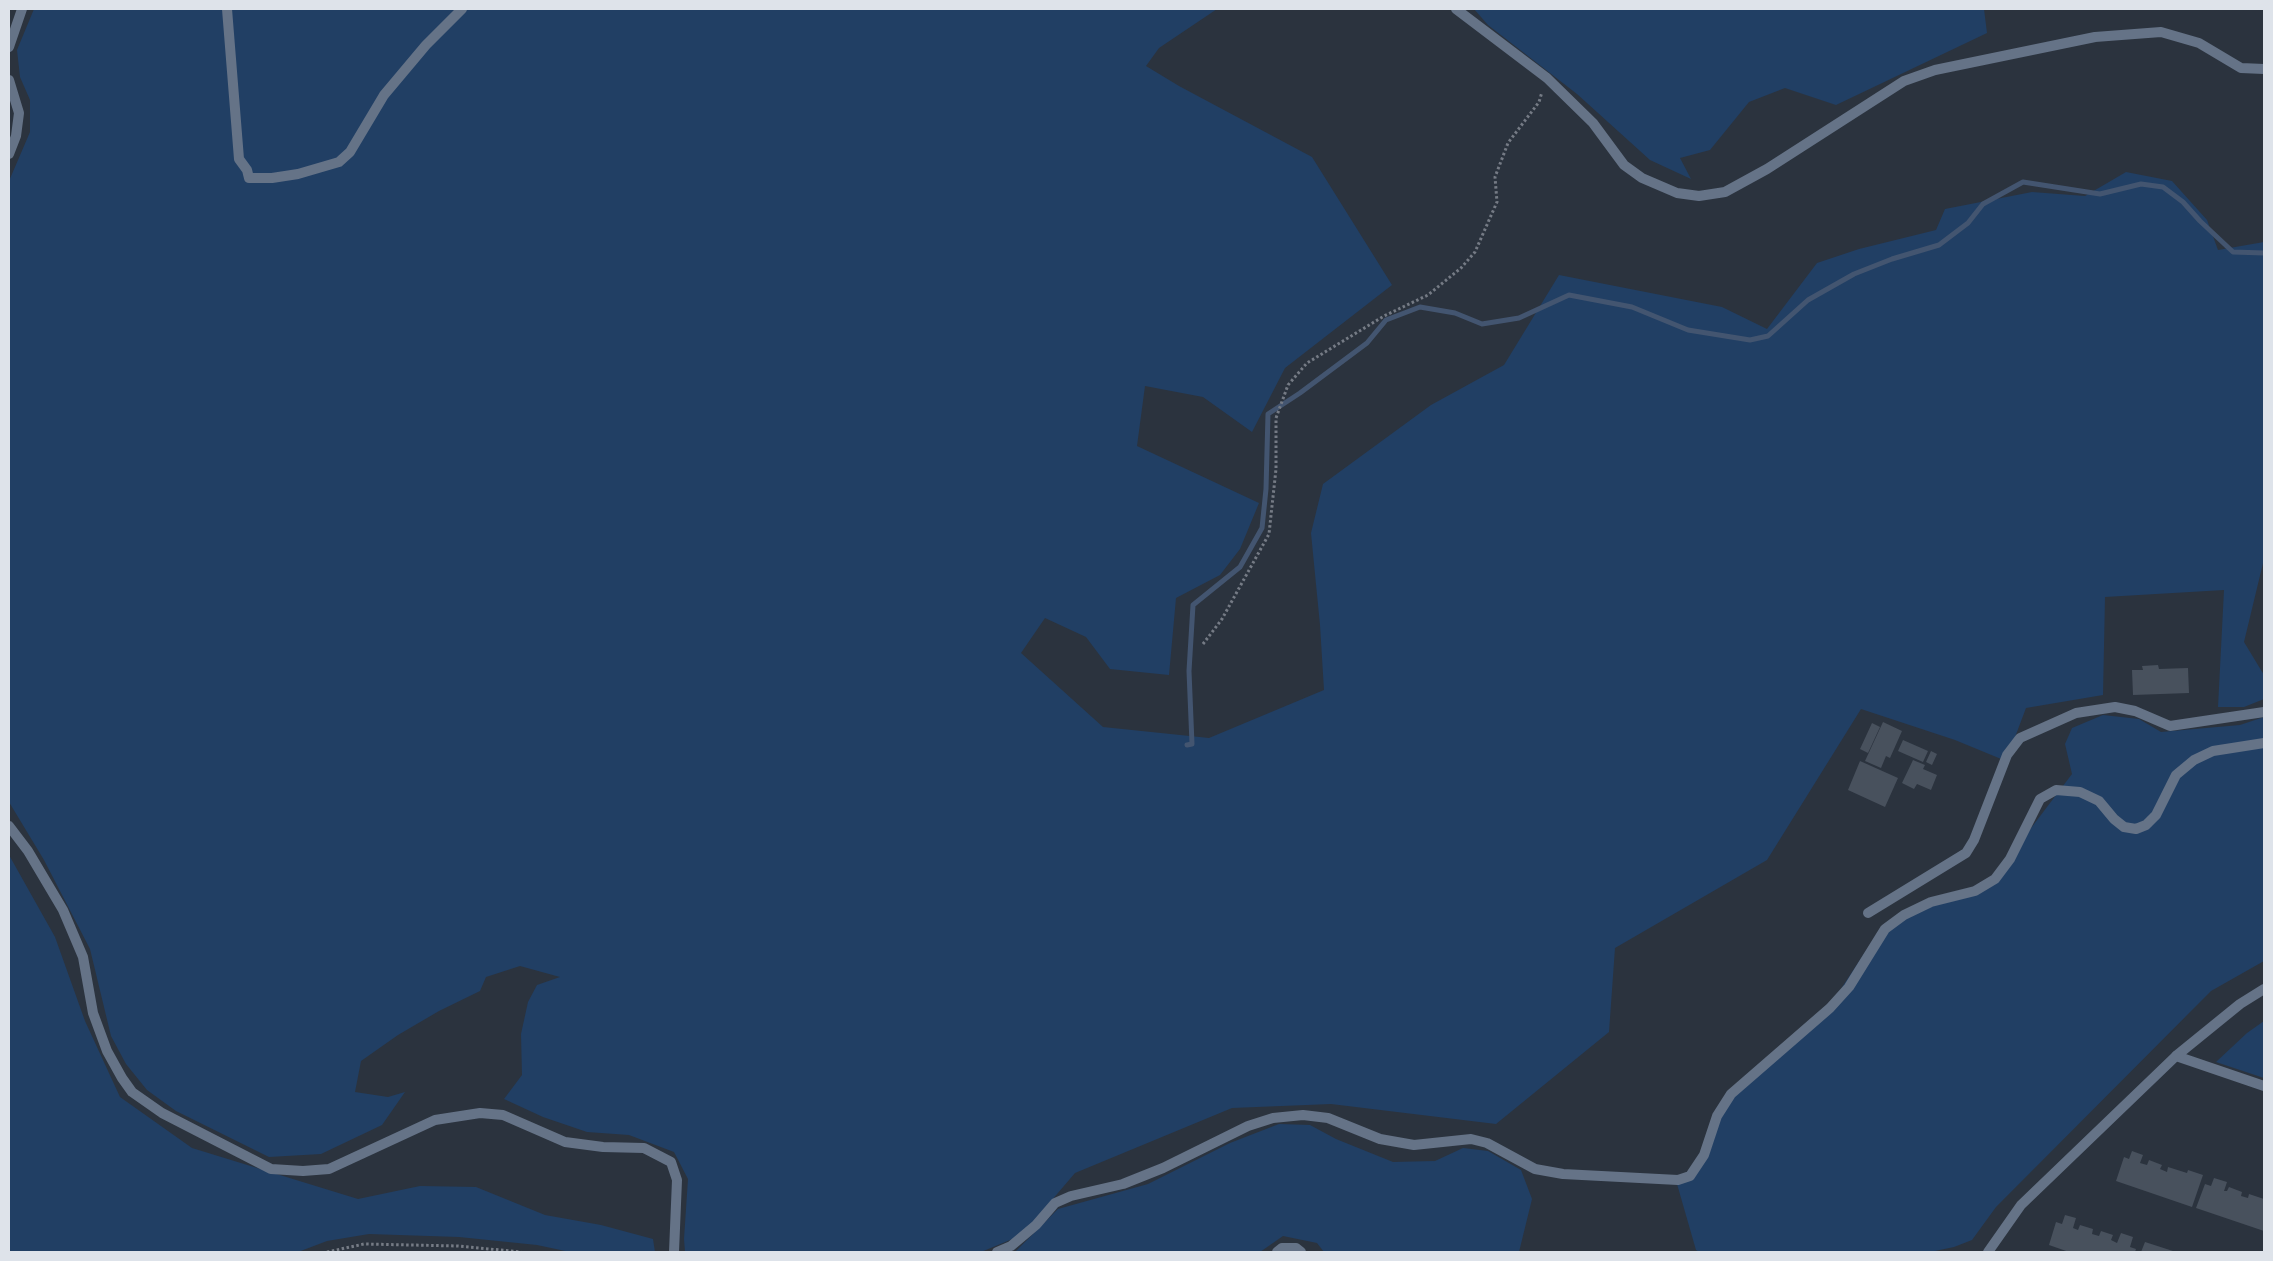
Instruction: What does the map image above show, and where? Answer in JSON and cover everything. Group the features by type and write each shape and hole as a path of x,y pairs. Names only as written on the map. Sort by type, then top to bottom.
{"street":[{"path":"9,47 22,9"},
{"path":"228,9 239,159 247,170 249,178 272,178 298,174 339,162 350,152 384,95 426,45 462,9"},
{"path":"1456,9 1547,78 1592,122 1624,165 1642,178 1677,193 1699,196 1725,192 1767,169 1904,81 1935,70 2095,37 2161,32 2199,43 2241,68 2264,69"},
{"path":"9,80 20,113 16,136 9,154"},
{"path":"1868,913 1966,853 1974,840 2007,755 2020,738 2076,713 2115,707 2135,711 2170,726 2264,712"},
{"path":"997,1252 1011,1246 1036,1225 1055,1203 1072,1196 1123,1184 1163,1168 1248,1126 1273,1118 1303,1114 1328,1118 1380,1139 1414,1145 1471,1140 1488,1143 1535,1169 1563,1174 1678,1180 1690,1176 1704,1155 1717,1116 1731,1094 1830,1008 1849,987 1885,929 1904,915 1922,906 1975,891 1995,879 2010,859 2040,799 2056,790 2080,792 2099,801 2114,819 2124,826 2136,828 2146,825 2156,815 2176,775 2194,760 2213,752 2264,743"},
{"path":"9,826 28,851 63,910 83,957 94,1013 107,1051 132,1092 162,1113 271,1169 303,1171 330,1169 435,1120 480,1113 503,1115 565,1142 603,1147 644,1148 671,1162 677,1180 674,1252"},
{"path":"1988,1252 2021,1205 2176,1056 2240,1004 2264,989"},
{"path":"2176,1056 2264,1086"},
{"path":"1277,1252 1282,1248 1296,1248 1301,1252"}],"path":[{"path":"1203,644 1222,620 1269,534 1276,469 1276,418 1288,385 1307,363 1384,316 1428,295 1461,268 1475,252 1497,202 1495,177 1508,143 1539,102 1547,78"},
{"path":"327,1252 364,1244 458,1246 521,1252"}],"shaded area":[{"path":"34,9 1217,9 1159,48 1146,66 1179,86 1312,157 1392,285 1285,368 1252,432 1203,397 1145,386 1137,446 1259,503 1240,549 1220,575 1176,598 1169,675 1110,669 1086,637 1045,618 1021,653 1103,727 1209,738 1324,690 1311,533 1323,484 1431,405 1504,365 1559,275 1722,307 1767,329 1817,263 1859,249 1936,230 1945,209 2032,192 2085,196 2126,172 2172,181 2207,220 2218,250 2264,242 2264,559 2244,642 2264,675 2264,699 2244,707 2218,707 2224,590 2105,597 2103,695 2026,708 2006,761 1955,740 1861,709 1767,860 1615,948 1609,1032 1496,1124 1331,1104 1232,1108 1075,1173 1022,1235 981,1252 685,1252 684,1239 688,1179 674,1152 629,1135 587,1132 543,1117 504,1099 522,1075 521,1034 528,1002 537,985 560,977 520,966 486,977 480,991 439,1011 398,1035 361,1061 355,1092 388,1097 405,1092 382,1125 321,1154 269,1157 176,1111 147,1090 126,1064 111,1036 90,949 44,860 9,802 9,181 30,132 30,100 20,77 17,50"},
{"path":"1474,9 1984,9 1987,33 1836,105 1785,88 1749,102 1710,150 1680,158 1691,179 1650,160 1577,94 1488,25"},
{"path":"2103,715 2139,719 2161,732 2240,725 2264,717 2264,961 2211,991 1996,1207 1972,1240 1954,1247 1930,1252 1699,1252 1696,1250 1677,1184 1704,1158 1727,1094 1833,1001 1879,931 1904,915 1974,891 1997,873 2072,774 2065,744 2072,728"},
{"path":"9,855 55,937 85,1021 120,1097 192,1148 358,1199 420,1186 476,1187 545,1215 601,1225 653,1239 655,1252 570,1252 537,1245 459,1237 369,1234 327,1241 298,1252 9,1252"},
{"path":"2264,1021 2264,1078 2216,1062 2247,1033"},
{"path":"1279,1124 1310,1125 1336,1139 1393,1162 1435,1161 1463,1148 1488,1151 1521,1170 1532,1199 1519,1252 1324,1252 1317,1243 1283,1236 1260,1252 1015,1252 1058,1209 1148,1184 1230,1143"}],"building":[{"path":"2158,665 2159,669 2188,668 2189,693 2133,695 2132,670 2143,670 2142,666"},
{"path":"1883,722 1902,731 1890,758 1886,756 1881,768 1865,761"},
{"path":"1872,723 1880,727 1868,753 1860,749"},
{"path":"1903,740 1928,751 1923,762 1898,751"},
{"path":"1931,751 1937,754 1932,765 1926,762"},
{"path":"1913,760 1925,765 1923,769 1937,775 1931,790 1917,784 1914,789 1902,783"},
{"path":"1860,761 1898,778 1885,807 1848,790"},
{"path":"2132,1151 2143,1155 2140,1163 2147,1165 2149,1160 2162,1165 2160,1169 2167,1172 2168,1167 2187,1173 2188,1170 2203,1175 2192,1207 2116,1181 2124,1157 2129,1159"},
{"path":"2214,1178 2227,1182 2224,1191 2227,1191 2229,1187 2242,1192 2241,1196 2248,1198 2249,1194 2264,1199 2264,1231 2196,1208 2205,1184 2211,1186"},
{"path":"2065,1215 2076,1218 2073,1228 2078,1230 2080,1225 2093,1229 2092,1234 2099,1236 2101,1231 2113,1235 2111,1240 2117,1243 2121,1233 2133,1237 2130,1247 2136,1249 2135,1252 2069,1252 2049,1245 2056,1222 2062,1224"},
{"path":"2145,1242 2176,1252 2141,1252"}],"waterway":[{"path":"1187,745 1192,744 1189,671 1193,605 1240,567 1262,528 1266,489 1268,414 1300,393 1367,343 1386,320 1420,307 1455,313 1482,324 1519,318 1569,295 1632,307 1688,330 1750,340 1768,336 1808,300 1854,274 1892,259 1939,245 1968,223 1983,204 2023,182 2100,194 2141,184 2163,187 2183,202 2233,252 2264,253"}]}
